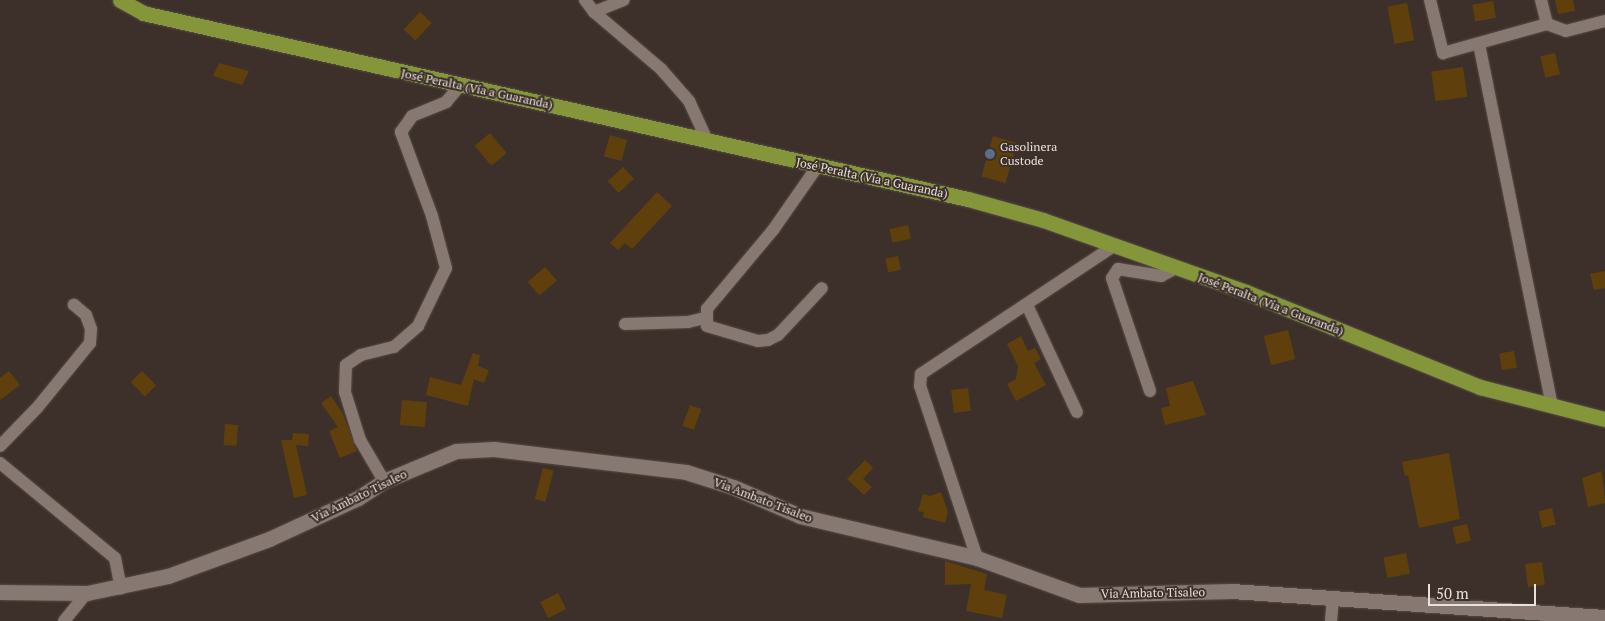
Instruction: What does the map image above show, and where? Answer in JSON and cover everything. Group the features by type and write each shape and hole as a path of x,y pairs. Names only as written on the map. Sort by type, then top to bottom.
{"highway":[{"name":"José Peralta (Vía a Guaranda)","path":"120,0 143,13 460,86 706,138 816,167 968,199 1042,220 1112,247 1246,292 1480,387 1605,419"}],"main road":[{"name":"Via Ambato Tisaleo","path":"0,592 86,593 121,588 213,562 358,498 384,482 456,451 494,449 686,472 733,487 800,516 977,558 1079,595 1232,591 1605,617"}],"street":[{"path":"585,0 594,12 661,69 689,101 706,138"},
{"path":"594,12 624,0"},
{"path":"1430,0 1443,53 1547,24 1566,31 1605,21"},
{"path":"1541,0 1547,24"},
{"path":"1479,44 1552,406"},
{"path":"384,482 360,440 345,392 346,364 361,355 394,347 418,326 446,268 432,216 401,132 412,116 446,102 460,86"},
{"path":"816,167 773,230 707,309 704,318 706,326 758,341 768,340 778,335 822,288"},
{"path":"977,558 920,386 921,374 1027,306 1112,247"},
{"path":"1150,391 1112,278 1118,268 1161,276 1174,268"},
{"path":"0,446 37,408 90,343 92,329 86,315 74,305"},
{"path":"1027,306 1077,412"},
{"path":"625,324 688,322 704,318"},
{"path":"0,463 115,558 121,588"},
{"path":"64,621 86,593"},
{"path":"1331,621 1333,597"}],"building":[{"path":"1555,0 1573,0 1575,11 1558,14"},
{"path":"1493,1 1496,18 1475,21 1472,5"},
{"path":"1407,3 1414,40 1395,44 1387,7"},
{"path":"420,12 432,23 415,40 404,30"},
{"path":"1555,53 1560,74 1545,78 1540,56"},
{"path":"219,63 249,71 242,85 213,76"},
{"path":"1463,67 1467,97 1435,101 1431,71"},
{"path":"490,133 507,153 491,166 475,146"},
{"path":"610,135 627,140 621,161 604,156"},
{"path":"993,136 1017,143 1005,183 981,176"},
{"path":"623,167 634,179 619,193 608,181"},
{"path":"657,192 672,206 632,249 625,243 618,250 610,243"},
{"path":"908,225 911,239 892,243 889,229"},
{"path":"898,256 901,270 888,272 885,259"},
{"path":"545,267 557,281 539,296 528,282"},
{"path":"1605,271 1605,288 1594,290 1590,274"},
{"path":"1288,330 1295,359 1271,365 1264,336"},
{"path":"1021,336 1028,351 1035,348 1041,359 1034,363 1046,385 1016,401 1007,384 1016,379 1018,366 1007,344"},
{"path":"1514,351 1517,368 1502,370 1499,354"},
{"path":"473,353 480,355 478,366 489,370 484,383 474,379 468,406 426,395 430,377 461,385"},
{"path":"9,371 20,385 0,400 0,378"},
{"path":"142,371 156,385 145,396 131,382"},
{"path":"1193,381 1206,415 1165,425 1161,408 1170,406 1166,388"},
{"path":"968,388 971,411 954,413 951,390"},
{"path":"331,396 343,414 357,451 340,458 329,431 338,427 321,403"},
{"path":"402,400 427,402 425,427 400,425"},
{"path":"690,405 701,409 694,430 682,426"},
{"path":"225,424 238,425 237,446 224,445"},
{"path":"293,433 309,434 308,446 296,445 307,495 294,498 281,440 292,440"},
{"path":"1449,453 1460,519 1419,528 1408,475 1405,476 1402,462"},
{"path":"865,460 873,468 863,479 872,487 864,495 847,479"},
{"path":"543,468 554,471 545,502 535,499"},
{"path":"1602,471 1605,503 1588,507 1582,478"},
{"path":"941,492 948,512 945,523 923,517 924,512 918,511 923,494 930,496"},
{"path":"1552,508 1556,525 1542,528 1538,511"},
{"path":"1467,524 1471,541 1456,544 1452,527"},
{"path":"1406,553 1410,574 1387,578 1383,557"},
{"path":"945,561 987,574 984,590 1007,595 1002,618 966,611 971,584 945,585"},
{"path":"1542,562 1545,585 1528,587 1525,564"},
{"path":"558,593 566,609 548,618 540,602"}],"place":[{"name":"Gasolinera Custode","path":"990,154"}]}
